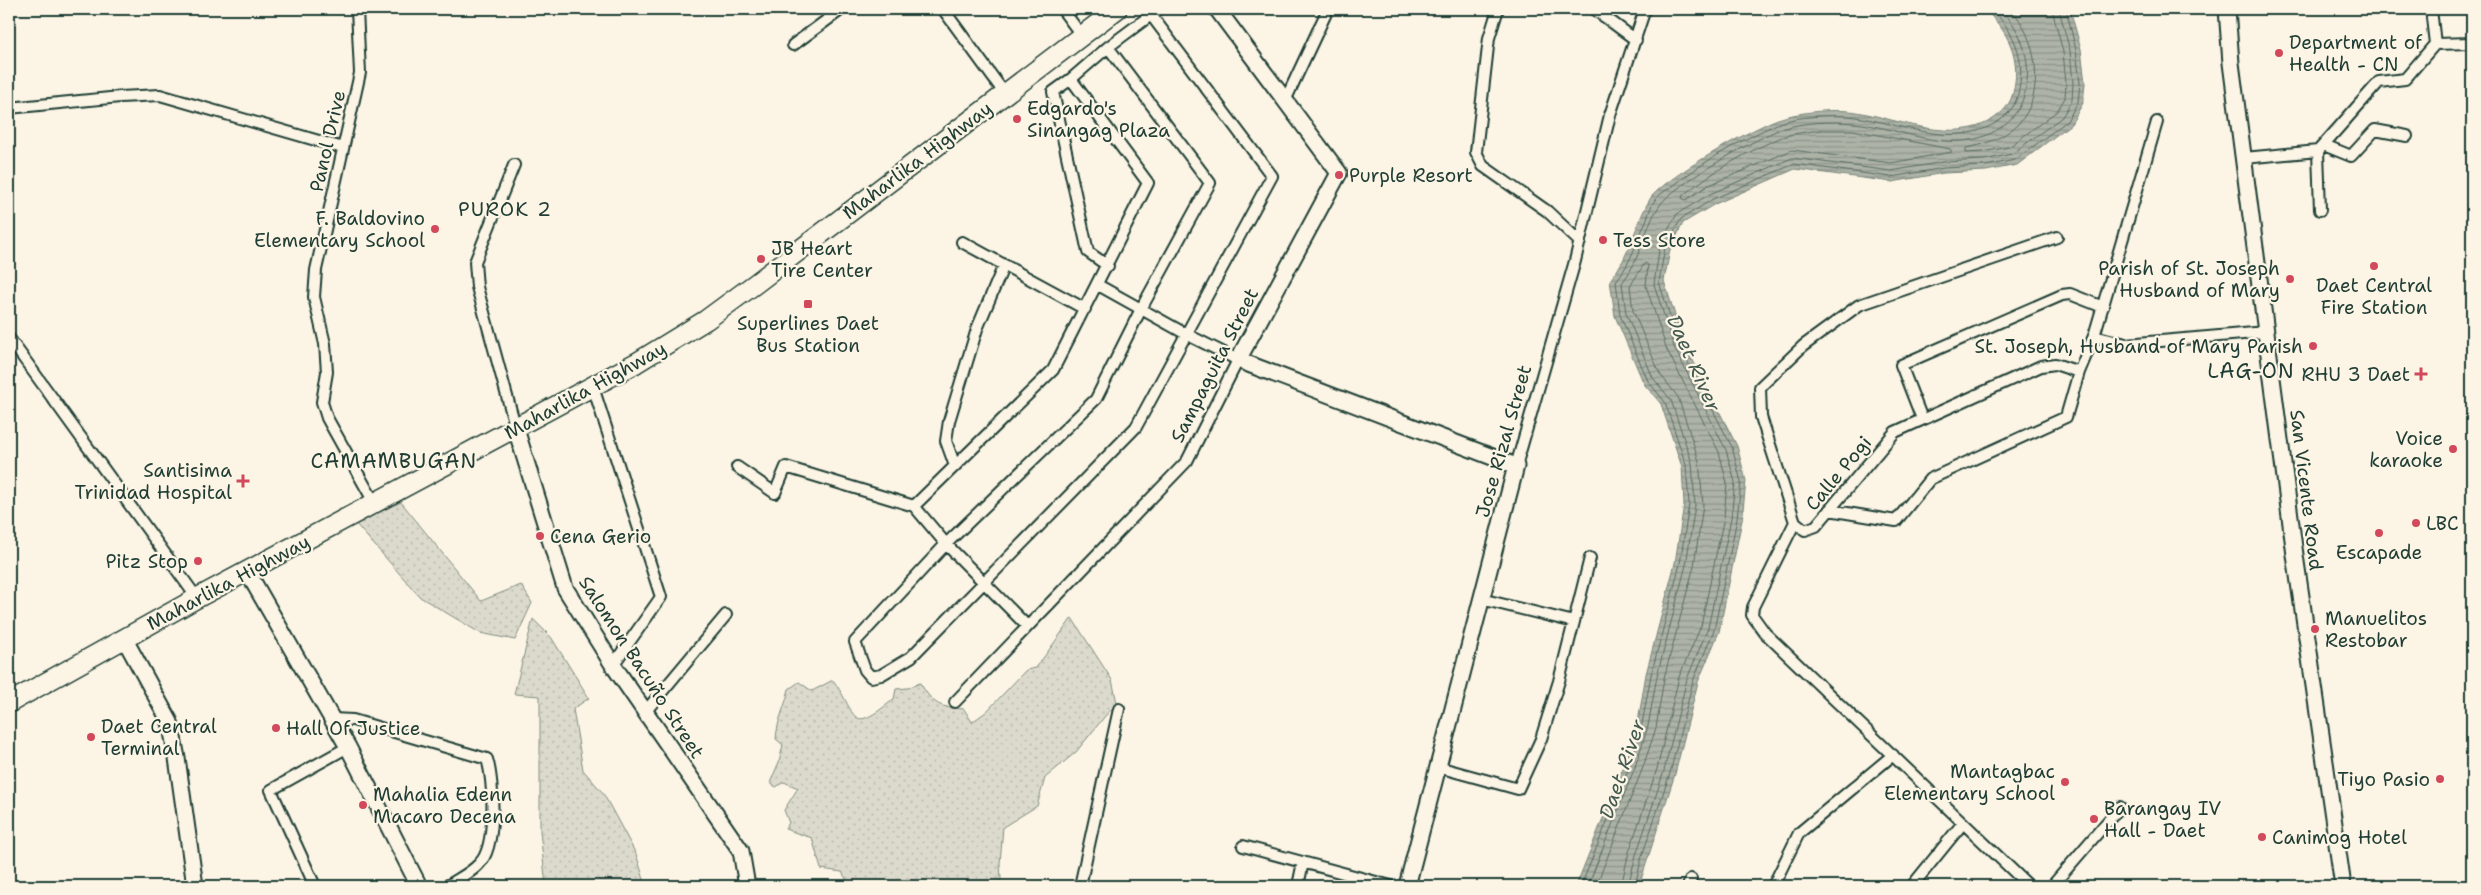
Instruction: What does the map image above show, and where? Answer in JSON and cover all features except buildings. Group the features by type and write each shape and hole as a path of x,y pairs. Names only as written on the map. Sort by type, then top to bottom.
{"highway":[{"name":"Maharlika Highway","path":"9,703 197,598 593,387 706,320 1117,9"}],"street":[{"name":"Panol Drive","path":"357,9 360,73 316,270 314,297 325,344 327,372 322,402 327,418 375,504"},
{"path":"793,45 842,9"},
{"path":"943,9 1005,94"},
{"path":"1062,9 1082,36"},
{"name":"Sampaguita Street","path":"955,702 1187,461 1238,360 1339,173 1217,9"},
{"path":"1286,101 1328,9"},
{"path":"1498,9 1489,38 1476,152 1483,166 1547,211 1580,242"},
{"path":"1594,9 1636,40"},
{"name":"Jose Rizal Street","path":"1407,886 1516,466 1580,242 1610,115 1645,9"},
{"name":"San Vicente Road","path":"2227,9 2231,63 2295,555 2343,886"},
{"path":"2320,210 2321,148 2377,85 2405,79 2435,44 2431,9"},
{"path":"1108,47 1210,182 1141,309 1096,399 946,544 855,642 865,670 871,677 882,675 911,657 1136,427 1272,176 1155,12 1108,47 1072,79 1053,92 1088,252 1108,266"},
{"path":"2435,44 2472,43"},
{"path":"914,506 1053,370 1108,266 1148,183 1072,79"},
{"path":"9,108 160,95 343,148"},
{"path":"1829,510 1896,521 1930,478 2066,417 2103,307 2157,122"},
{"path":"2244,158 2321,148 2351,156 2375,130 2407,136"},
{"path":"514,165 474,262 477,287 516,429"},
{"path":"1795,522 1761,418 1760,387 1803,346 1859,305 2057,237"},
{"path":"962,242 1085,309"},
{"path":"955,466 946,441 949,421 977,329 1004,265"},
{"path":"1098,285 1186,334 1238,360 1516,466"},
{"path":"1922,419 1901,365 2062,295 2070,294 2103,307"},
{"path":"2094,336 2126,344 2266,332"},
{"path":"9,338 197,598"},
{"name":"Calle Pogi","path":"2029,886 1765,633 1752,616 1754,607 1795,522 1801,529 1810,530 1816,526 1895,432 2041,366 2054,364 2080,372"},
{"path":"593,387 661,597 613,665"},
{"name":"Salomon Bacuño Street","path":"516,429 565,588 613,665 741,851 747,886"},
{"path":"737,467 775,493 786,467 914,506 946,544 1027,626"},
{"path":"1438,767 1518,788 1542,739 1590,558"},
{"path":"248,571 348,747 419,886"},
{"path":"1481,599 1574,622"},
{"path":"645,712 726,615"},
{"path":"124,638 170,722 195,886"},
{"path":"1080,886 1119,709"},
{"path":"332,719 353,720 487,759 490,769 492,806 489,845 480,864 447,886"},
{"path":"315,886 271,790 348,747"},
{"path":"1773,886 1799,833 1893,755"},
{"path":"2052,886 2120,807"},
{"path":"1912,886 1963,823"},
{"path":"1243,846 1391,886"},
{"path":"1298,886 1303,862"}],"shaded area":[{"path":"401,502 481,601 521,585 532,603 515,640 480,633 420,597 355,523"},
{"path":"1072,618 1112,680 1119,712 1110,710 1076,752 1045,778 1037,806 1003,827 1000,863 1001,879 996,886 846,886 846,879 842,872 821,869 812,838 785,829 789,823 784,810 798,788 784,782 776,787 770,783 779,762 783,745 776,739 779,720 789,689 799,682 812,691 833,680 852,712 861,719 869,717 894,699 896,689 908,688 920,683 929,696 938,704 964,709 972,722 986,712 1026,670 1036,668"},
{"path":"533,619 551,637 589,698 573,709 583,770 603,793 636,854 646,886 546,886 540,831 540,696 514,694"}],"water":[{"name":"Daet River","path":"1984,9 2070,9 2081,49 2085,83 2083,103 2071,124 2017,165 1986,171 1944,173 1892,182 1795,169 1715,204 1683,223 1670,250 1664,281 1684,343 1737,446 1746,481 1742,520 1719,632 1698,682 1675,774 1639,886 1576,886 1625,763 1638,722 1646,674 1675,563 1684,504 1682,467 1661,404 1644,384 1615,316 1610,280 1628,251 1650,199 1658,190 1689,167 1766,124 1796,114 1817,111 1857,112 1926,128 1943,130 1961,130 1993,119 2006,107 2011,99 2016,71 2009,41 1992,16"}],"place":[{"name":"Department of Health - CN","path":"2279,53"},
{"name":"Edgardo's Sinangag Plaza","path":"1017,119"},
{"name":"Purple Resort","path":"1339,175"},
{"name":"F. Baldovino Elementary School","path":"435,229"},
{"name":"Tess Store","path":"1603,240"},
{"name":"JB Heart Tire Center","path":"761,259"},
{"name":"Daet Central Fire Station","path":"2374,266"},
{"name":"Parish of St. Joseph Husband of Mary","path":"2290,279"},
{"name":"Superlines Daet Bus Station","path":"808,304"},
{"name":"St. Joseph, Husband of Mary Parish","path":"2313,346"},
{"name":"RHU 3 Daet","path":"2421,374"},
{"name":"Voice karaoke","path":"2453,449"},
{"name":"Santisima Trinidad Hospital","path":"243,481"},
{"name":"LBC","path":"2416,523"},
{"name":"Escapade","path":"2379,533"},
{"name":"Cena Gerio","path":"540,536"},
{"name":"Pitz Stop","path":"198,561"},
{"name":"Manuelitos Restobar","path":"2315,629"},
{"name":"Hall Of Justice","path":"276,728"},
{"name":"Daet Central Terminal","path":"91,737"},
{"name":"Tiyo Pasio","path":"2440,779"},
{"name":"Mantagbac Elementary School","path":"2065,782"},
{"name":"Mahalia Edenn Macaro Decena","path":"363,805"},
{"name":"Barangay IV Hall - Daet","path":"2094,819"},
{"name":"Canimog Hotel","path":"2262,837"}],"district":[{"name":"PUROK 2","path":"505,209"},
{"name":"LAG-ON","path":"2251,371"},
{"name":"CAMAMBUGAN","path":"394,461"}]}
